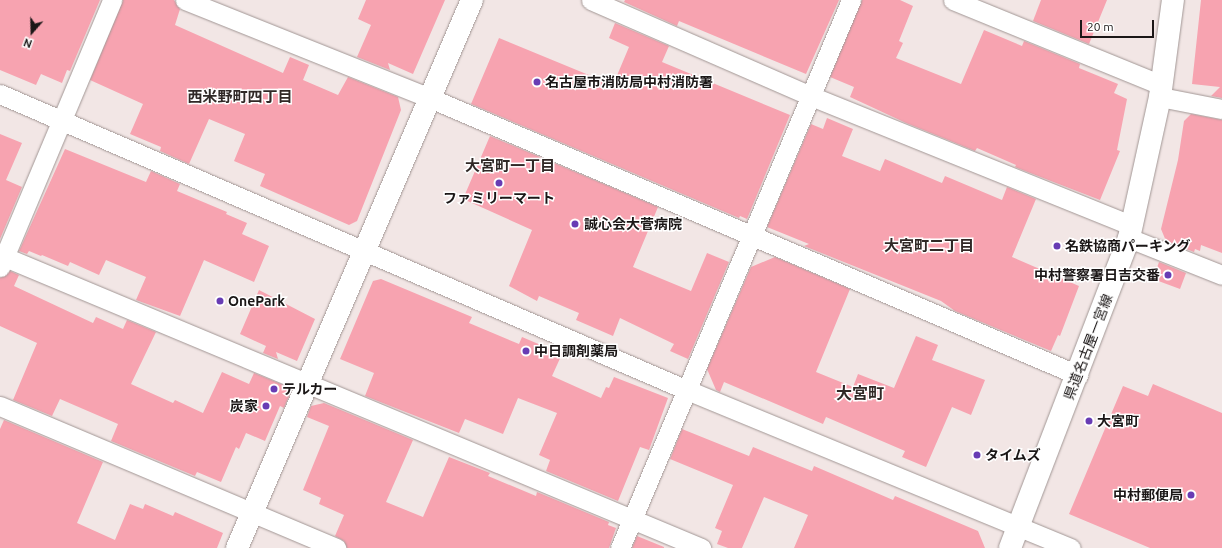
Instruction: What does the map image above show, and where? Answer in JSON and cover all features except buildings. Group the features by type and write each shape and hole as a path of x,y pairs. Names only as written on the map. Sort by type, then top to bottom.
{"street":[{"path":"112,0 1,260 308,383 701,548"},
{"path":"186,0 430,98 1078,375"},
{"path":"237,548 472,0"},
{"path":"591,0 1130,232 1222,275"},
{"path":"620,548 852,0"},
{"path":"953,0 1161,91 1222,109"},
{"name":"県道名古屋一宮線","path":"1010,548 1078,375 1130,232 1161,91 1173,0"},
{"path":"0,94 687,390 1071,548"},
{"path":"0,406 336,548"}],"place":[{"name":"名古屋市消防局中村消防署","path":"537,82"},
{"name":"ファミリーマート","path":"499,183"},
{"name":"誠心会大菅病院","path":"575,224"},
{"name":"名鉄協商パーキング","path":"1057,246"},
{"name":"中村警察署日吉交番","path":"1168,275"},
{"name":"OnePark","path":"220,301"},
{"name":"中日調剤薬局","path":"526,351"},
{"name":"テルカー","path":"274,389"},
{"name":"炭家","path":"266,406"},
{"name":"大宮町","path":"1089,421"},
{"name":"タイムズ","path":"977,455"},
{"name":"中村郵便局","path":"1191,495"}],"district":[{"name":"西米野町四丁目","path":"240,97"},
{"name":"大宮町一丁目","path":"510,166"},
{"name":"大宮町二丁目","path":"929,246"},
{"name":"大宮町","path":"860,393"}]}
